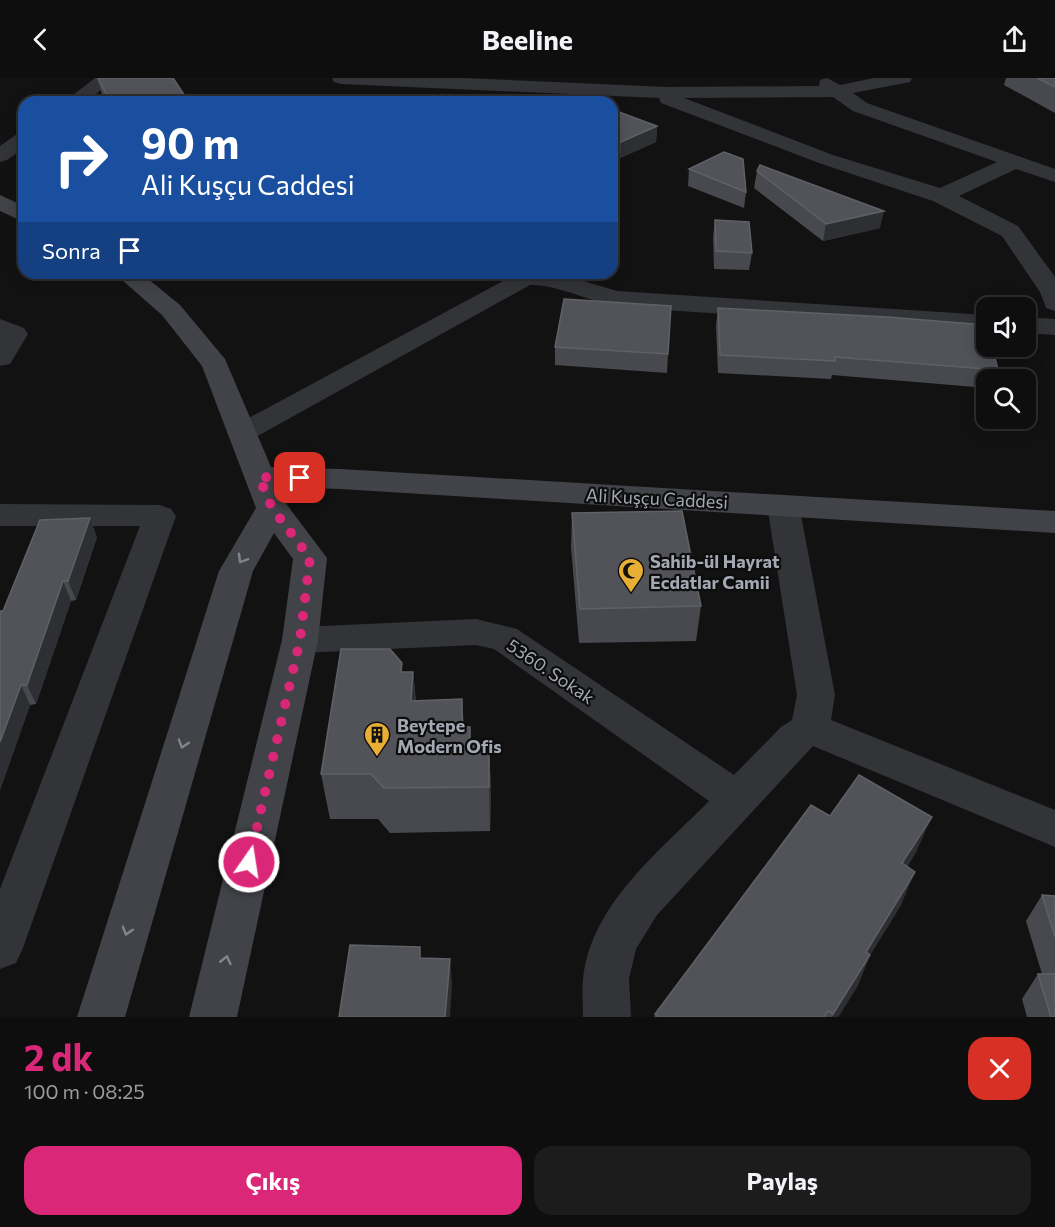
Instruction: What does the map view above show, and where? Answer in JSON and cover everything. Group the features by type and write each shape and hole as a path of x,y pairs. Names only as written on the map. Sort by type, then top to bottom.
{"street":[{"path":"82,96 107,78"},
{"path":"341,78 650,92 836,91 903,78"},
{"path":"819,78 860,106 1013,163 1055,176"},
{"path":"650,92 826,159 941,196 1010,231 1053,292 1055,303"},
{"path":"0,156 18,142"},
{"path":"941,196 1013,163"},
{"path":"0,202 18,212"},
{"path":"133,279 171,310 215,365 265,493 310,558 300,640 213,1017"},
{"path":"242,433 524,279"},
{"path":"555,279 591,293 618,299 976,322"},
{"path":"1036,326 1055,327"},
{"path":"0,327 15,334 0,358"},
{"name":"Ali Kuşçu Caddesi","path":"265,493 341,479 1055,522"},
{"path":"101,1017 236,571 265,493"},
{"path":"607,1017 606,979 615,943 641,901 795,738 810,728 816,695 783,506"},
{"path":"0,515 160,516 0,948"},
{"name":"5360. Sokak","path":"300,640 476,632 504,638 737,799"},
{"path":"810,728 1055,829"}],"building":[{"path":"173,78 185,96 108,96 98,79"},
{"path":"1037,78 1055,78 1055,87"},
{"path":"618,112 657,126 621,142 618,141"},
{"path":"724,152 743,159 746,192 689,169"},
{"path":"760,165 884,211 826,224 757,171"},
{"path":"715,220 749,222 752,253 716,251"},
{"path":"564,299 671,306 668,354 555,347"},
{"path":"718,308 976,324 976,357 995,357 998,369 835,357 835,361 720,355"},
{"path":"682,511 701,606 580,609 572,513"},
{"path":"90,518 68,581 63,581 27,685 21,685 0,742 0,611 3,611 40,520"},
{"path":"341,649 390,649 402,663 401,672 413,672 411,701 462,699 462,727 470,727 470,739 489,746 489,787 384,788 371,774 321,774"},
{"path":"859,775 932,817 902,863 915,872 866,952 870,955 833,1014 828,1011 824,1017 659,1017 655,1014 811,805 830,816"},
{"path":"1042,895 1055,896 1055,937"},
{"path":"350,945 420,947 420,958 450,959 445,1017 339,1017"},
{"path":"1038,974 1055,974 1055,1017 1051,1017"}],"place":[{"name":"Sahib-ül Hayrat Ecdatlar Camii","path":"631,594"},
{"name":"Beytepe Modern Ofis","path":"377,758"}],"route":[{"path":"249,862 300,640 310,558 272,508 259,477 300,478"}]}
